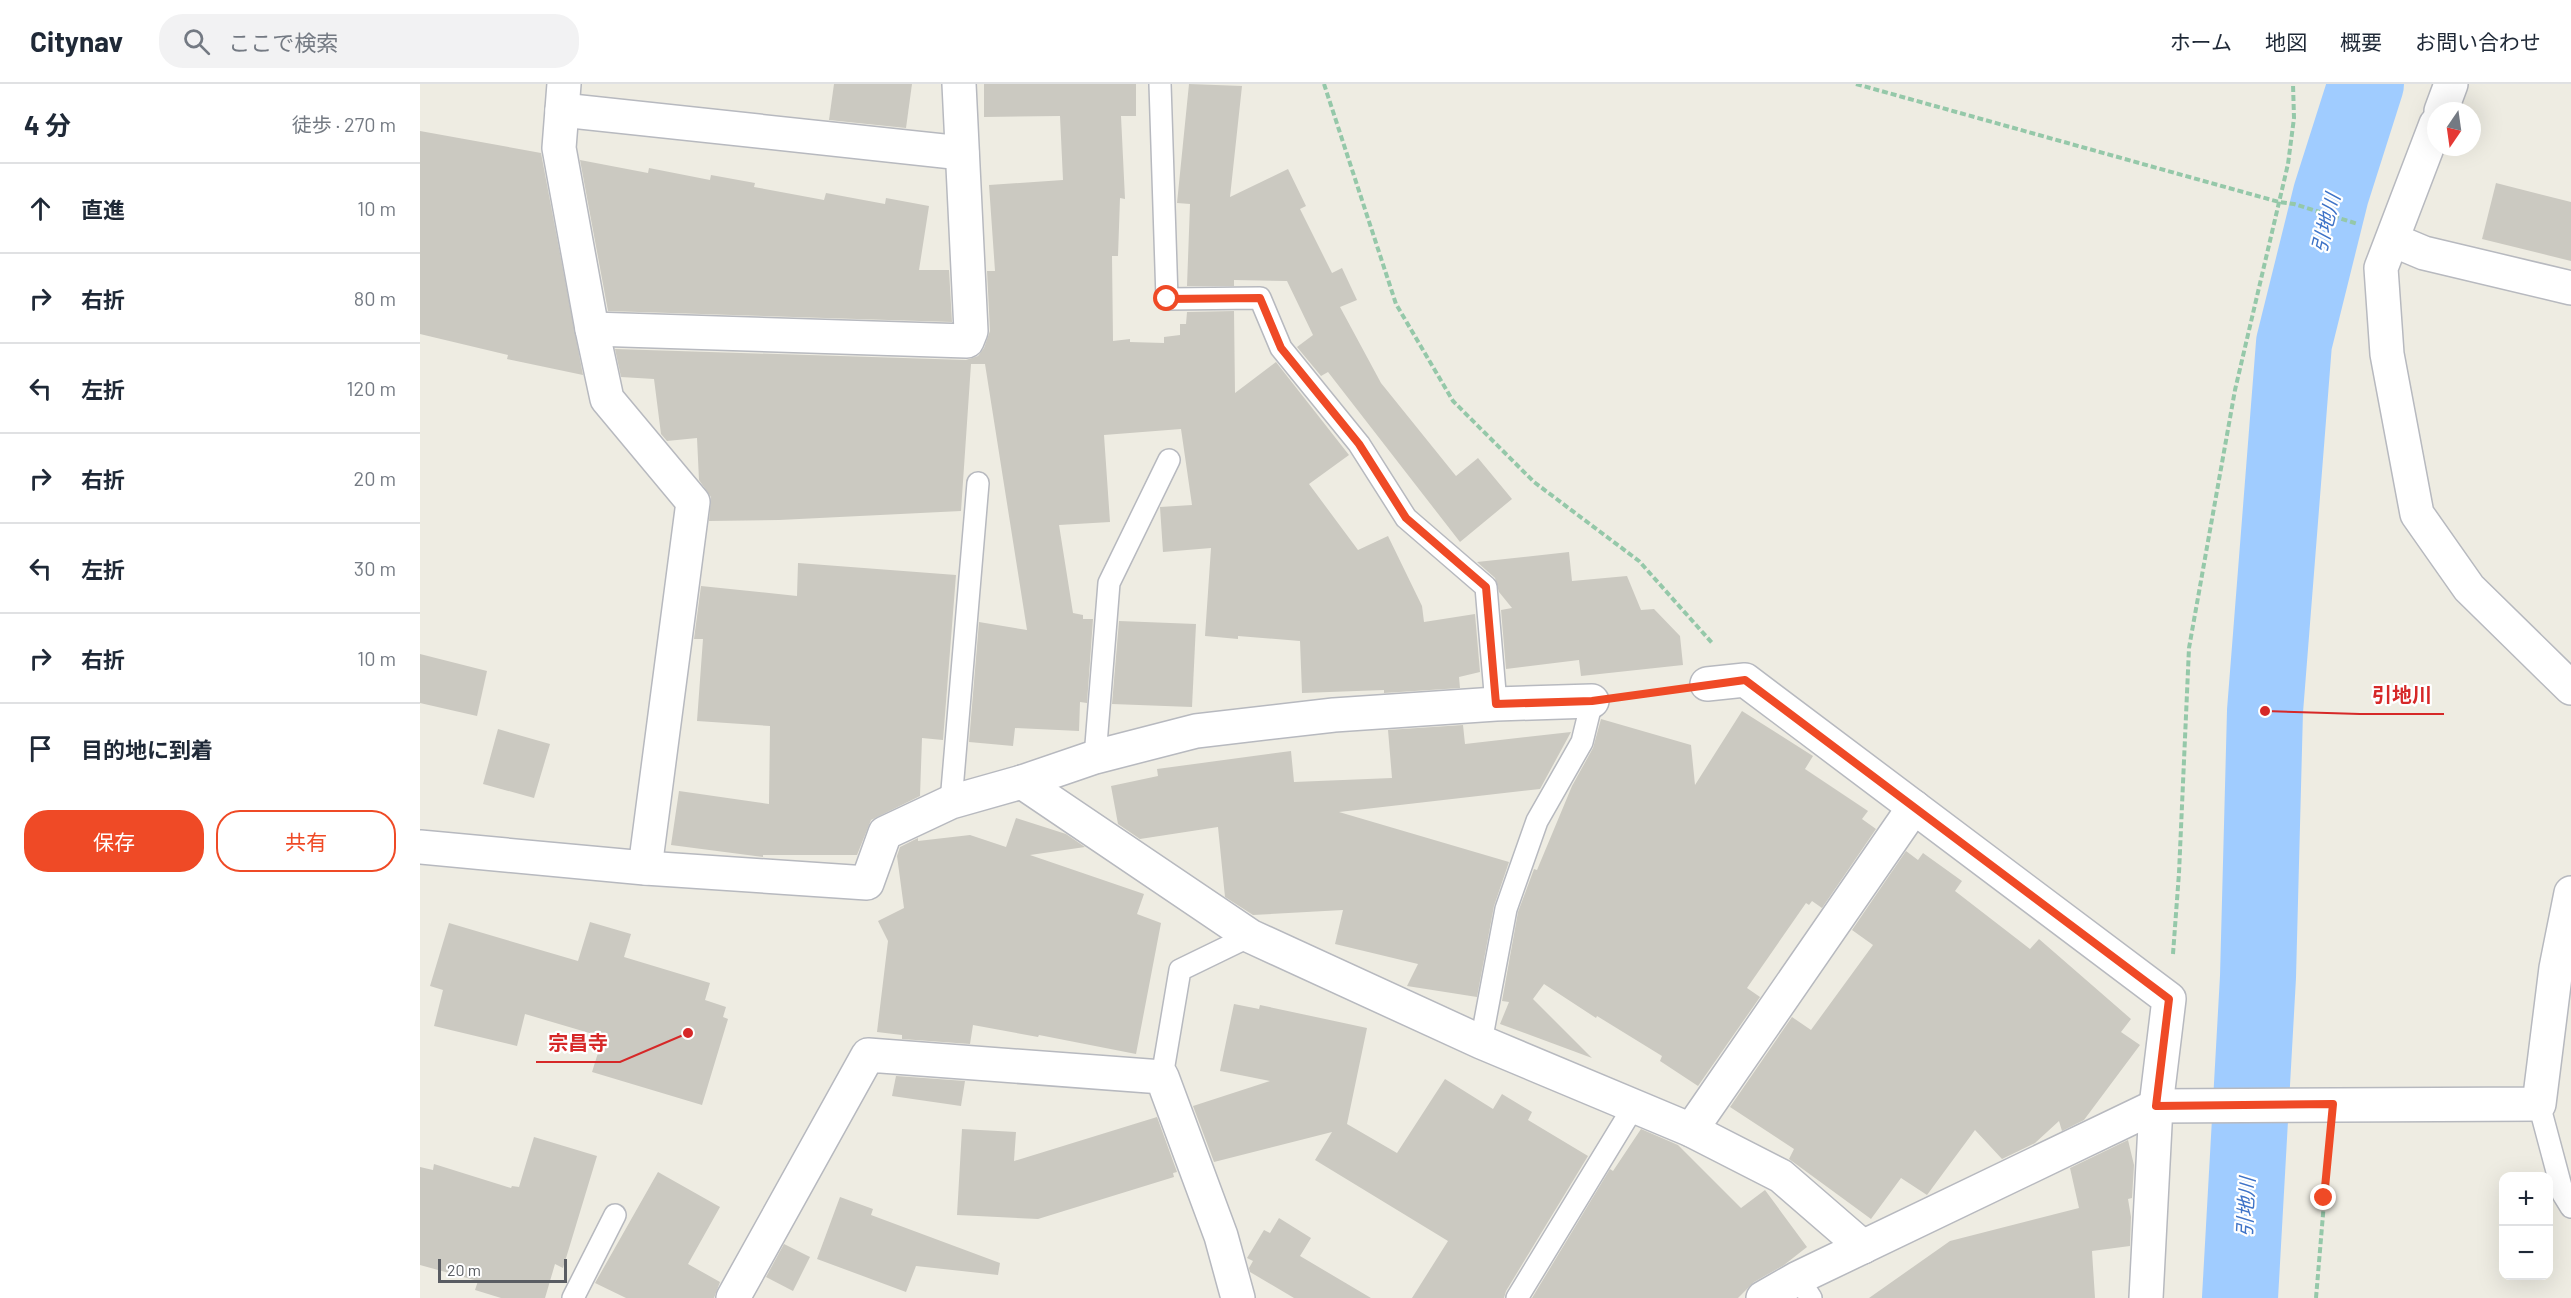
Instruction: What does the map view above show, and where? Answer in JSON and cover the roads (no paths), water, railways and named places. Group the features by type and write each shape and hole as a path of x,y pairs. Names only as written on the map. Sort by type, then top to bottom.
{"street":[{"path":"592,329 967,341 971,331 959,84"},
{"path":"2444,102 2451,84"},
{"path":"645,868 693,502 607,399 559,148 563,97 962,153"},
{"path":"2427,148 2381,268 2387,354 2418,514 2469,588 2571,688"},
{"path":"2393,240 2424,253 2571,288"},
{"path":"1707,684 1745,680 2169,999 2156,1106 2146,1298"},
{"path":"420,847 645,868 867,882 885,833 951,802 1022,782 1095,757 1196,731 1334,715 1496,704 1592,701"},
{"path":"1022,782 1250,936 1481,1042 1691,1130 1781,1176 1863,1247"},
{"path":"1691,1130 1914,807"},
{"path":"1763,1298 1805,1288 1863,1247 2156,1106 2540,1104 2556,968 2571,893"},
{"path":"733,1298 868,1055 1162,1077 1221,1236 1238,1298"}],"lane":[{"path":"1160,84 1167,299 1260,298 1281,348 1359,444 1406,518 1486,587 1496,704"},
{"path":"1095,757 1109,583 1169,460"},
{"path":"951,802 978,483"},
{"path":"1481,1042 1506,909 1538,821 1582,742 1592,701"},
{"path":"1162,1077 1180,970 1250,936"},
{"path":"2540,1104 2564,1194 2571,1207"},
{"path":"1517,1298 1634,1106"},
{"path":"573,1298 615,1215"}],"waterway":[{"name":"引地川","path":"2240,1298 2258,977 2265,711 2294,343 2331,194 2366,84"}],"place":[{"name":"引地川","path":"2265,711"},
{"name":"宗昌寺","path":"688,1033"}]}
